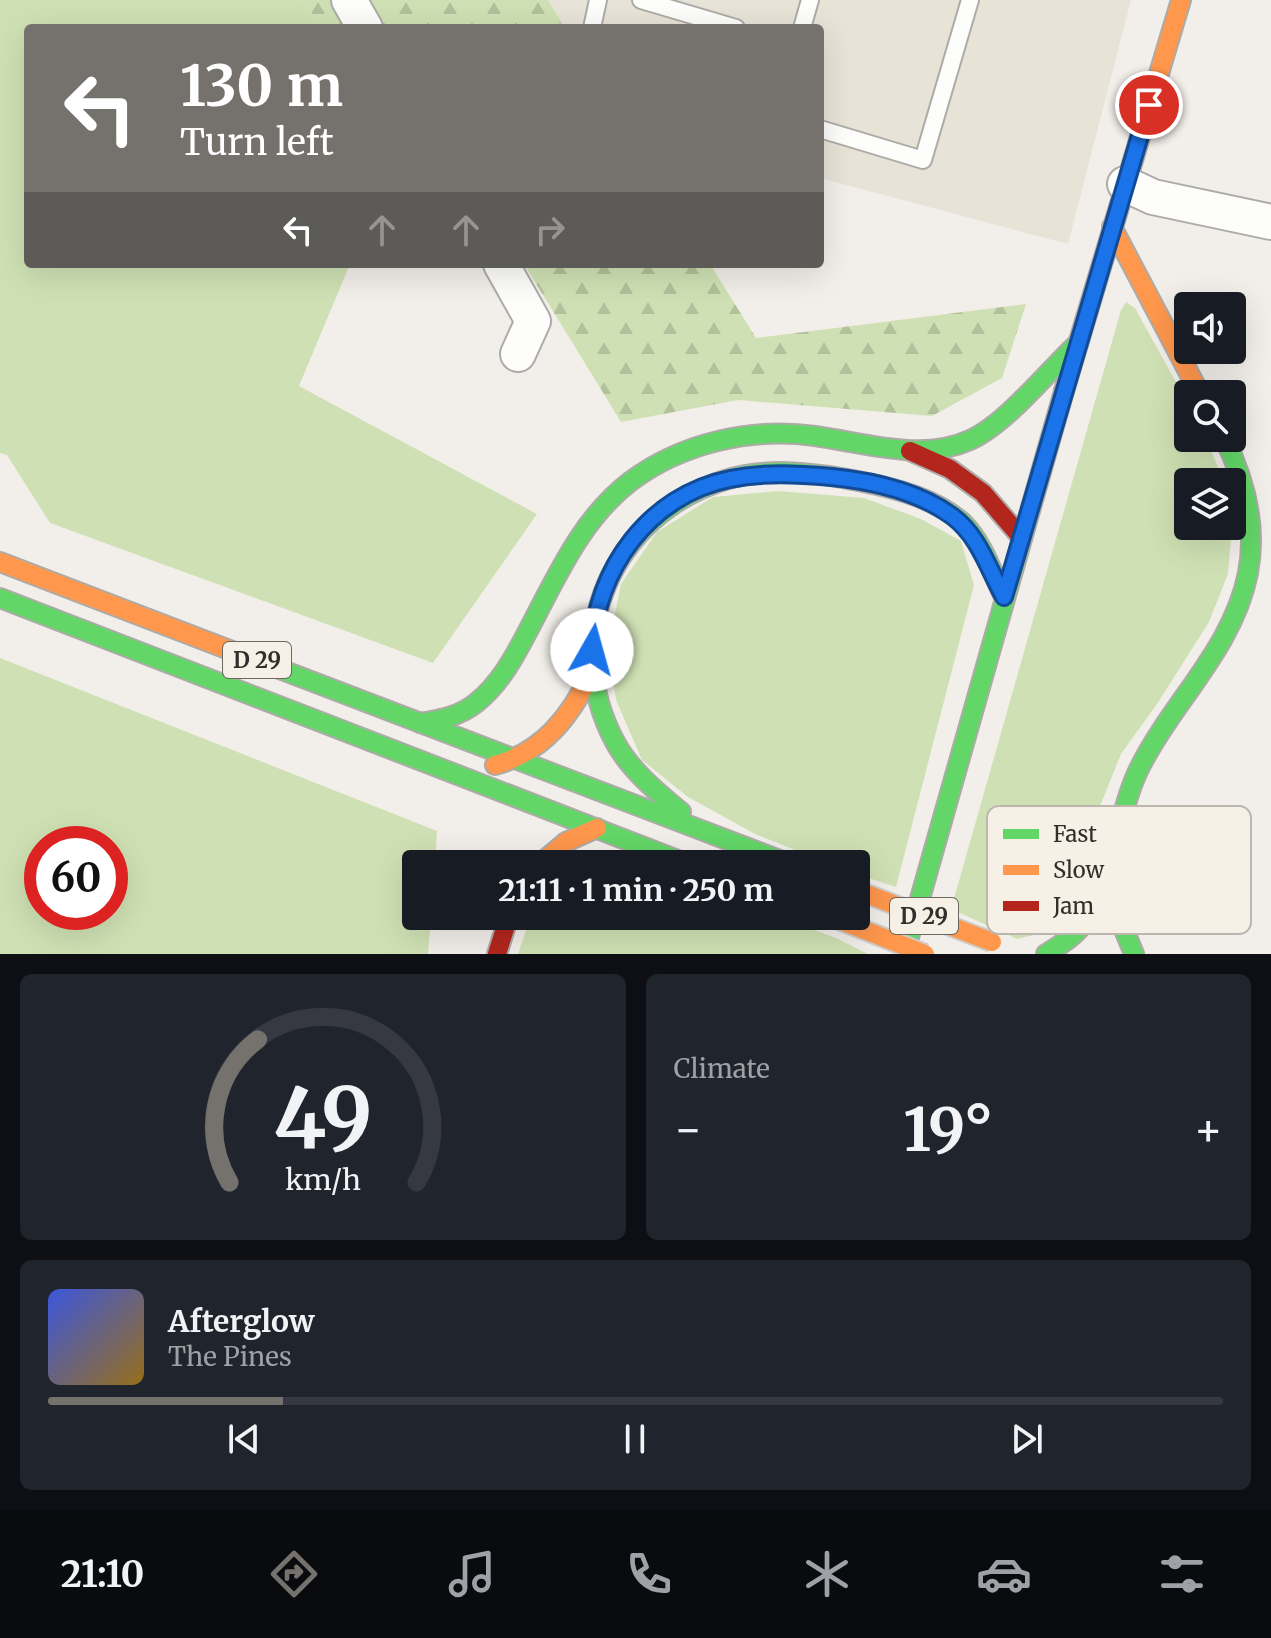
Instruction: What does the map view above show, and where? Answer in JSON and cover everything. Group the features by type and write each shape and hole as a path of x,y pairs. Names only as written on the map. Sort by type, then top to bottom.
{"main road":[{"path":"904,954 1021,537 1181,0"},
{"path":"1112,227 1192,380"},
{"path":"420,723 465,711 496,683 579,539 611,498 662,461 721,438 757,434 794,434 910,451 946,448 970,441 991,429 1078,343"},
{"path":"910,451 950,469 983,493 1021,537"},
{"path":"1124,806 1147,753 1217,650 1240,604 1252,545 1251,518 1244,483 1230,452"},
{"path":"698,827 627,761 603,719 595,698 591,673 593,627 609,574 642,529 670,505 726,480 757,475 801,474 853,479 891,488 951,515 970,531 1004,597"},
{"name":"D 29","path":"0,562 755,850"},
{"name":"D 29","path":"0,598 653,850"},
{"path":"514,759 555,731 581,696 591,673"},
{"name":"D 29","path":"405,754 460,758 494,765 514,759"},
{"path":"554,850 580,833 597,828"},
{"name":"D 29","path":"870,895 1000,945"},
{"path":"497,954 505,930"},
{"name":"D 29","path":"864,930 925,954"},
{"path":"1046,954 1075,934"},
{"path":"1126,934 1134,954"}],"street":[{"path":"349,0 363,24"},
{"path":"1125,184 1153,197 1271,222"},
{"path":"503,268 533,321 518,354"}],"lane":[{"path":"593,24 598,0"},
{"path":"641,0 722,24"},
{"path":"803,24 810,0"},
{"path":"824,130 923,160 970,0"}],"shaded area":[{"path":"548,0 1131,0 1068,244 824,179 824,24 563,24"}],"green space":[{"path":"0,0 303,0 318,24 24,24 24,268 348,268 299,386 537,514 433,663 50,523 7,455 0,453"},
{"path":"303,0 548,0 563,24 318,24"},
{"path":"526,268 712,268 756,338 1026,304 1002,378 932,416 738,400 621,422"},
{"path":"1126,302 1135,308 1175,380 1174,452 1212,452 1218,468 1174,468 1174,540 1231,540 1228,574 1209,622 1121,754 1100,806 987,806 987,925 951,909 1121,310"},
{"path":"778,491 864,498 921,519 961,541 974,585 896,887 870,879 870,850 795,850 755,834 688,797 642,760 616,700 609,644 621,584 657,532 713,497"},
{"path":"0,658 437,831 436,850 402,850 402,930 430,930 428,954 0,954"},
{"path":"526,930 814,930 868,954 518,954"},
{"path":"1006,934 1039,934 1017,939"}],"traffic: fast":[{"path":"420,723 463,711 492,687 512,659 572,549 598,512 631,481 651,468 718,441 767,434 815,436 893,449 933,450 952,446 970,440 998,422 1078,343"},
{"path":"906,948 1064,391"},
{"path":"1126,806 1139,769 1153,744 1216,651 1240,600 1248,573 1250,521 1243,487 1230,452"},
{"path":"681,812 636,771 615,742 599,702 593,662 595,622 607,585 626,551 652,521 686,497 725,480 776,472 829,476 903,492 941,507 963,523 982,549 1004,597"},
{"path":"0,598 652,850"},
{"path":"240,654 753,850"},
{"path":"1046,954 1074,934"},
{"path":"1126,934 1134,954"}],"traffic: slow":[{"path":"1064,391 1181,0"},
{"path":"1112,227 1193,380"},
{"path":"0,562 240,654"},
{"path":"495,765 527,751 554,730 574,704 591,673"},
{"path":"557,850 566,842 597,828"},
{"path":"870,895 992,942"},
{"path":"864,930 925,954"}],"traffic: jam":[{"path":"910,451 950,469 983,493 1021,537"},
{"path":"497,954 505,930"}],"route":[{"path":"592,650 599,599 609,574 642,529 670,505 696,491 726,480 757,475 801,474 853,479 891,488 927,502 951,515 970,531 1004,597 1149,105"}]}
